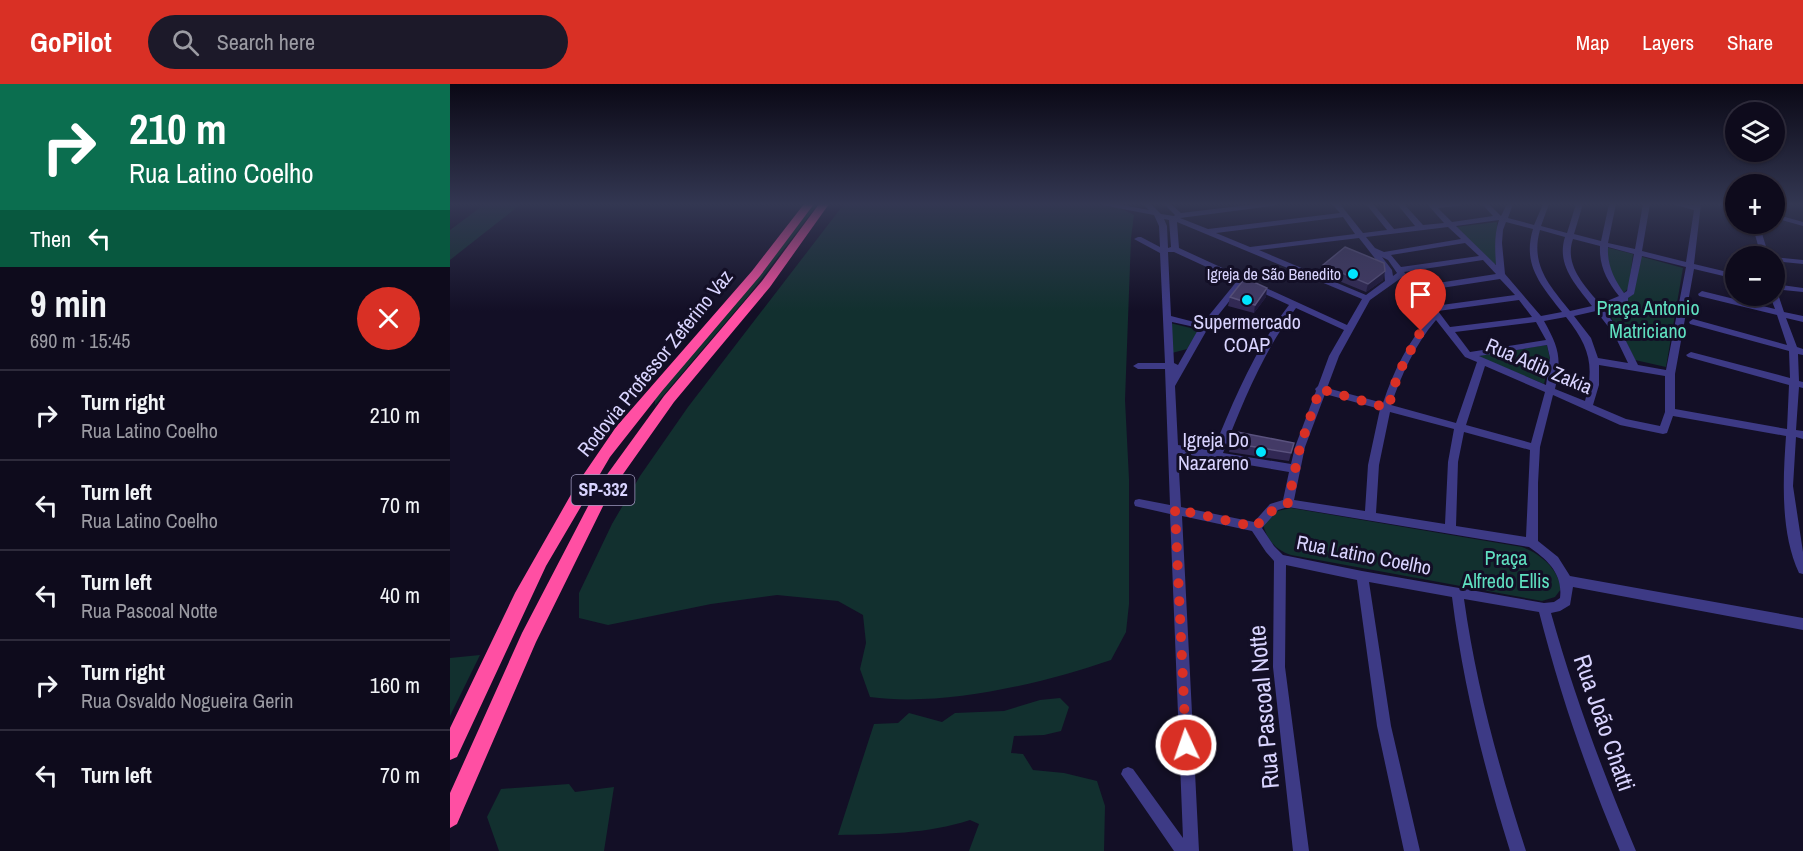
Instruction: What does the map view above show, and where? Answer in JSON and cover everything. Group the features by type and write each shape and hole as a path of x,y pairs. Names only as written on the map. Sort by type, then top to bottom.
{"highway":[{"name":"Rodovia Professor Zeferino Vaz","path":"450,750 536,568 606,452 638,411 749,282 781,240"},
{"name":"Rodovia Professor Zeferino Vaz","path":"450,817 528,639 603,491 645,431 766,284 798,240"}],"street":[{"path":"1140,240 1163,251 1174,249 1349,329"},
{"path":"1163,240 1191,851"},
{"path":"1174,249 1175,240"},
{"path":"1230,240 1367,298"},
{"path":"1251,249 1323,240"},
{"path":"1365,240 1388,270 1389,281"},
{"path":"1498,240 1501,276"},
{"path":"1535,240 1533,246 1537,270 1582,331 1596,361 1596,380 1588,406"},
{"path":"1568,240 1566,254 1570,269 1618,333 1634,367"},
{"path":"1586,240 1725,274"},
{"path":"1605,240 1602,259 1607,276 1625,299"},
{"path":"1447,330 1599,309 1625,299 1631,292 1639,240"},
{"path":"1693,240 1670,374 1670,412 1803,435"},
{"path":"1372,250 1385,254 1466,241 1538,318 1551,342 1555,358 1535,448 1532,543 1562,568 1568,581 1566,601 1556,607 1544,608"},
{"name":"Rua Adib Zakia","path":"1385,254 1468,355 1640,427 1663,430 1670,412"},
{"path":"1139,503 1256,527 1266,514 1288,503 1295,469 1320,389 1367,298 1400,272 1483,258"},
{"path":"1785,260 1803,262"},
{"path":"1416,289 1501,276"},
{"path":"1171,385 1204,327 1242,280"},
{"path":"1785,288 1803,290"},
{"path":"1702,294 1781,316 1803,319"},
{"path":"1370,516 1379,436 1398,374 1433,312 1519,297"},
{"path":"1217,455 1243,389 1261,352 1294,304"},
{"path":"1778,306 1798,351 1799,385 1790,433 1788,486 1796,548 1803,569"},
{"path":"1167,318 1204,327"},
{"path":"1693,322 1798,351"},
{"path":"1468,355 1551,342"},
{"path":"1138,366 1169,361 1189,354"},
{"path":"1691,355 1799,385"},
{"path":"1169,361 1183,366"},
{"path":"1450,530 1453,462 1460,427 1482,361"},
{"path":"1596,361 1670,374"},
{"path":"1320,389 1535,448"},
{"path":"1172,448 1295,469"},
{"name":"Rua Latino Coelho","path":"1288,503 1532,543"},
{"name":"Rua Latino Coelho","path":"1256,527 1265,544 1280,559 1544,608"},
{"name":"Rua Pascoal Notte","path":"1280,559 1279,667 1301,851"},
{"path":"1362,576 1384,726 1412,851"},
{"path":"1568,581 1803,624"},
{"path":"1457,591 1463,647 1475,701 1518,851"},
{"name":"Rua João Chatti","path":"1544,608 1566,690 1602,792 1628,851"},
{"path":"1128,774 1183,851"}],"green space":[{"path":"450,240 476,240 450,260"},
{"path":"784,240 791,240 749,295 655,405 655,396 744,292"},
{"path":"816,240 1131,240 1125,400 1129,479 1129,604 1126,632 1111,660 1023,685 960,696 929,699 870,697 860,669 866,643 863,615 838,601 777,595 711,604 608,625 579,618 579,593 612,524 640,476 688,407"},
{"path":"1468,240 1498,240 1499,264 1492,264"},
{"name":"Praça Antonio Matriciano","path":"1605,247 1633,254 1629,287 1624,293 1609,274"},
{"name":"Praça Antonio Matriciano","path":"1639,256 1683,268 1666,367 1635,360 1621,331 1604,309 1629,296 1635,284"},
{"path":"1170,323 1199,330 1187,349 1172,353"},
{"path":"1547,345 1550,359 1544,384 1477,356"},
{"name":"Praça Alfredo Ellis","path":"1291,508 1522,547 1548,563 1561,589 1555,597 1542,601 1291,555 1273,544 1263,525 1273,512"},
{"path":"480,655 450,716 450,658"},
{"path":"1060,698 1069,707 1061,731 1044,735 1014,736 1011,753 1023,754 1033,770 1064,773 1097,781 1105,806 1104,851 969,851 979,824 970,820 921,831 838,835 874,724 898,723 909,713 942,722 955,713 1004,711 1040,700"},
{"path":"569,784 575,792 614,787 604,851 499,851 487,817 501,789"}],"building":[{"path":"1345,247 1384,263 1385,271 1368,284 1323,265"},
{"path":"1245,278 1267,288 1255,305 1230,297"},
{"path":"1237,432 1294,443 1291,453 1231,443"}],"place":[{"name":"Igreja de São Benedito","path":"1353,274"},
{"name":"Supermercado COAP","path":"1247,300"},
{"name":"Igreja Do Nazareno","path":"1261,452"}],"route":[{"path":"1186,745 1175,509 1256,527 1275,507 1288,503 1300,447 1320,389 1388,408 1398,374 1421,331"}]}
